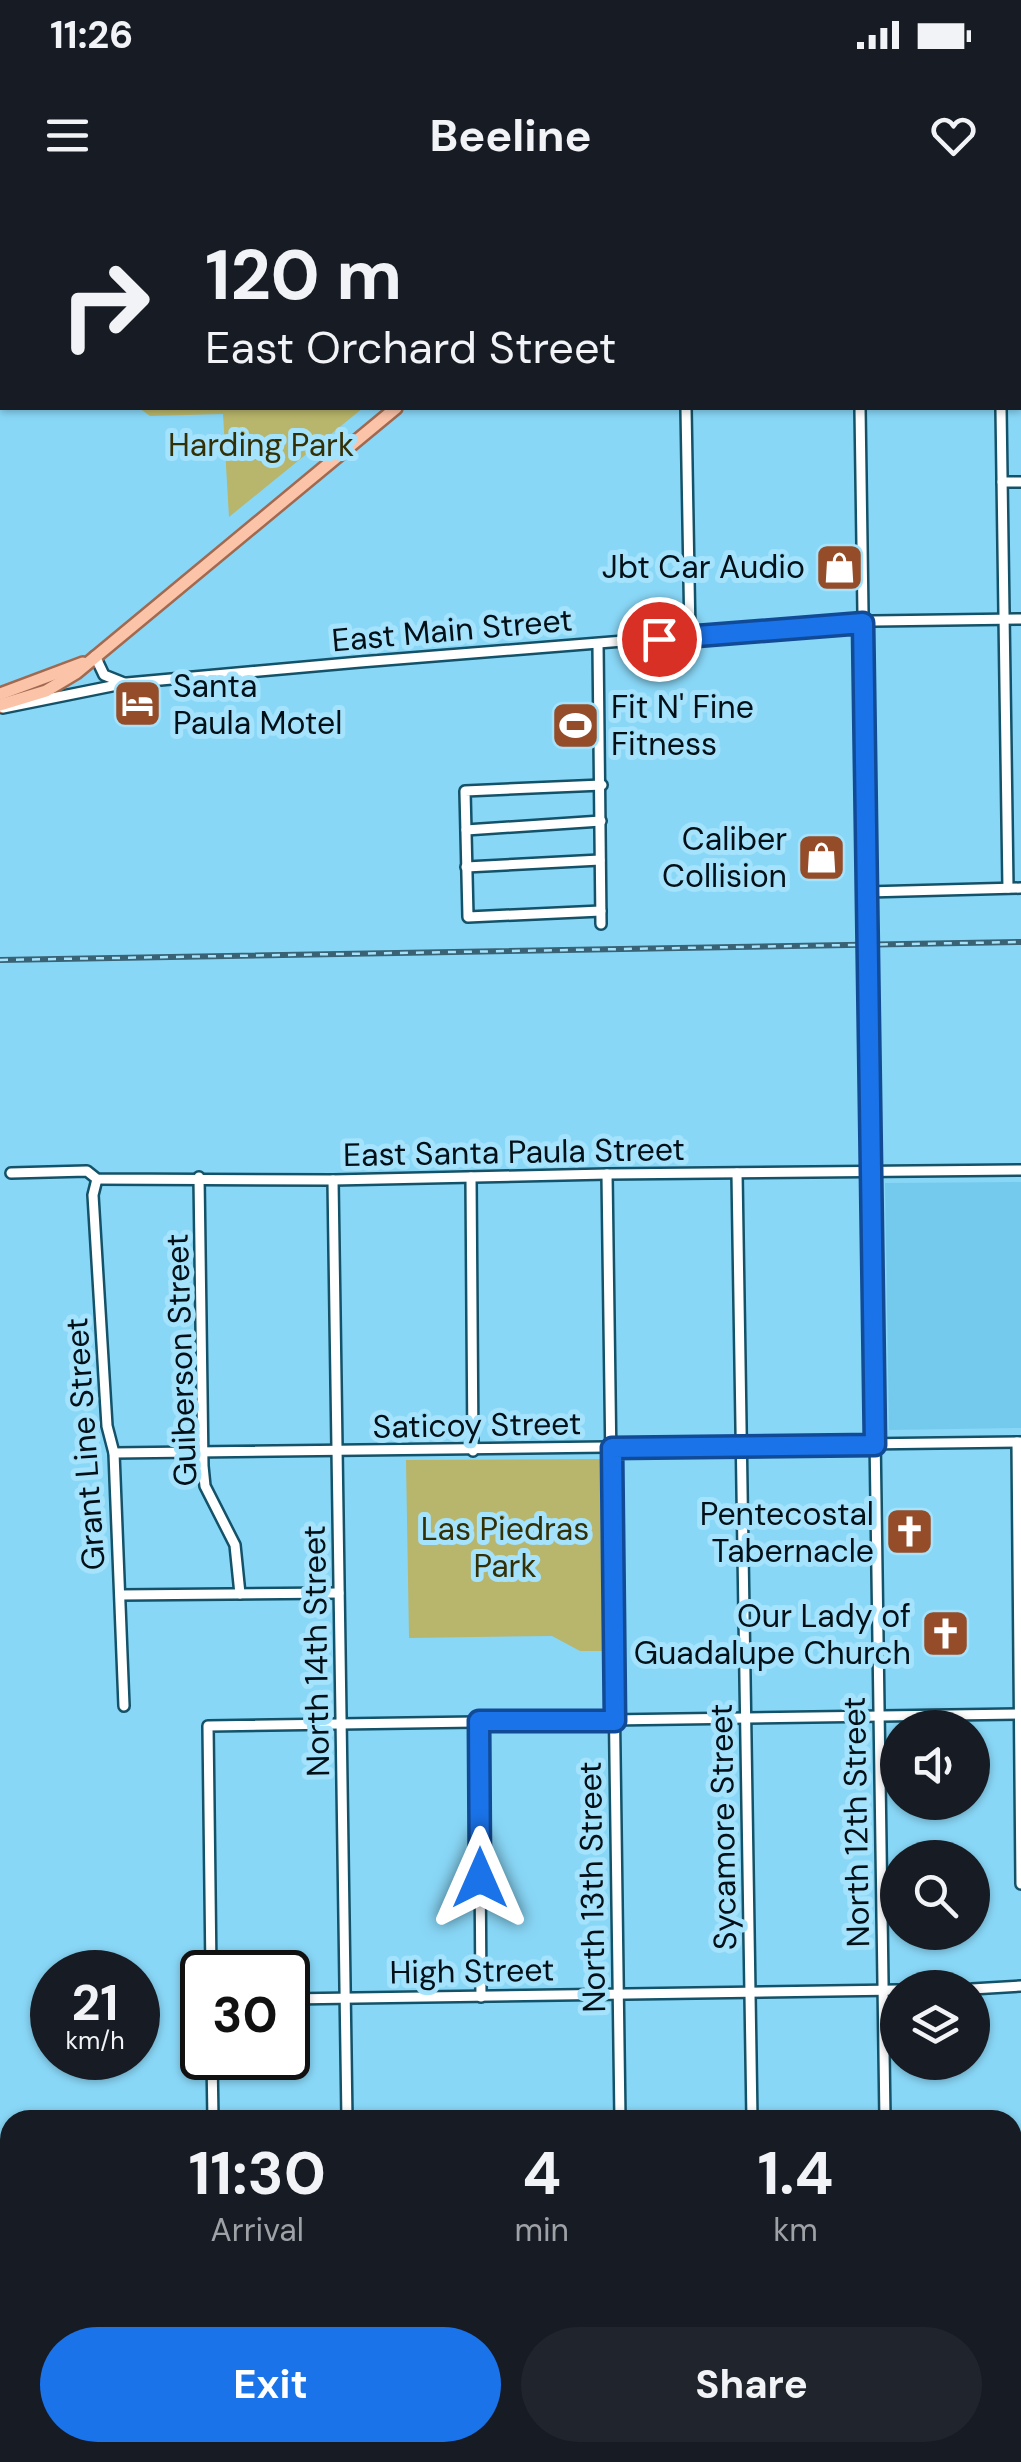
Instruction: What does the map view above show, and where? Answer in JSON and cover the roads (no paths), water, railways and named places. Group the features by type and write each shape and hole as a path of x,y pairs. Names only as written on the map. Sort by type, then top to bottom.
{"main road":[{"path":"0,707 54,687 76,673 394,410"},
{"path":"0,694 91,659"}],"street":[{"path":"686,410 690,636"},
{"name":"North 12th Street","path":"860,410 883,1970"},
{"path":"1001,410 1008,888"},
{"path":"1002,482 1021,482"},
{"name":"East Main Street","path":"0,707 127,683 863,623 1021,620"},
{"path":"598,644 601,924"},
{"path":"91,659 104,674 127,683"},
{"path":"601,911 468,917 465,790 602,785"},
{"path":"466,830 601,821"},
{"path":"466,868 600,860"},
{"path":"867,892 1021,888"},
{"name":"East Santa Paula Street","path":"11,1173 87,1171 97,1179 333,1180 1021,1170"},
{"name":"Sycamore Street","path":"737,1172 752,2110"},
{"name":"North 13th Street","path":"607,1174 620,2110"},
{"name":"Guiberson Street","path":"200,1177 205,1486 234,1545 240,1594"},
{"path":"471,1177 473,1451"},
{"name":"Grant Line Street","path":"97,1179 93,1195 106,1426 114,1453 124,1706"},
{"name":"North 14th Street","path":"333,1180 346,2110"},
{"path":"1019,1442 1021,1884"},
{"name":"Saticoy Street","path":"114,1453 1019,1442"},
{"path":"121,1594 339,1593"},
{"path":"211,1950 208,1726 1020,1714"},
{"path":"479,1721 481,1996"},
{"path":"990,1988 1021,1986"},
{"name":"High Street","path":"310,1999 880,1990"},
{"path":"212,2080 213,2110"},
{"name":"North 12th Street","path":"884,2080 885,2110"}],"railway":[{"path":"0,960 1021,942"}],"place":[{"name":"Jbt Car Audio","path":"840,567"},
{"name":"Santa Paula Motel","path":"138,704"},
{"name":"Fit N' Fine Fitness","path":"576,725"},
{"name":"Caliber Collision","path":"822,857"},
{"name":"Pentecostal Tabernacle","path":"909,1532"},
{"name":"Our Lady of Guadalupe Church","path":"946,1634"}],"park label":[{"name":"Harding Park","path":"261,445"},
{"name":"Las Piedras Park","path":"505,1548"}]}
